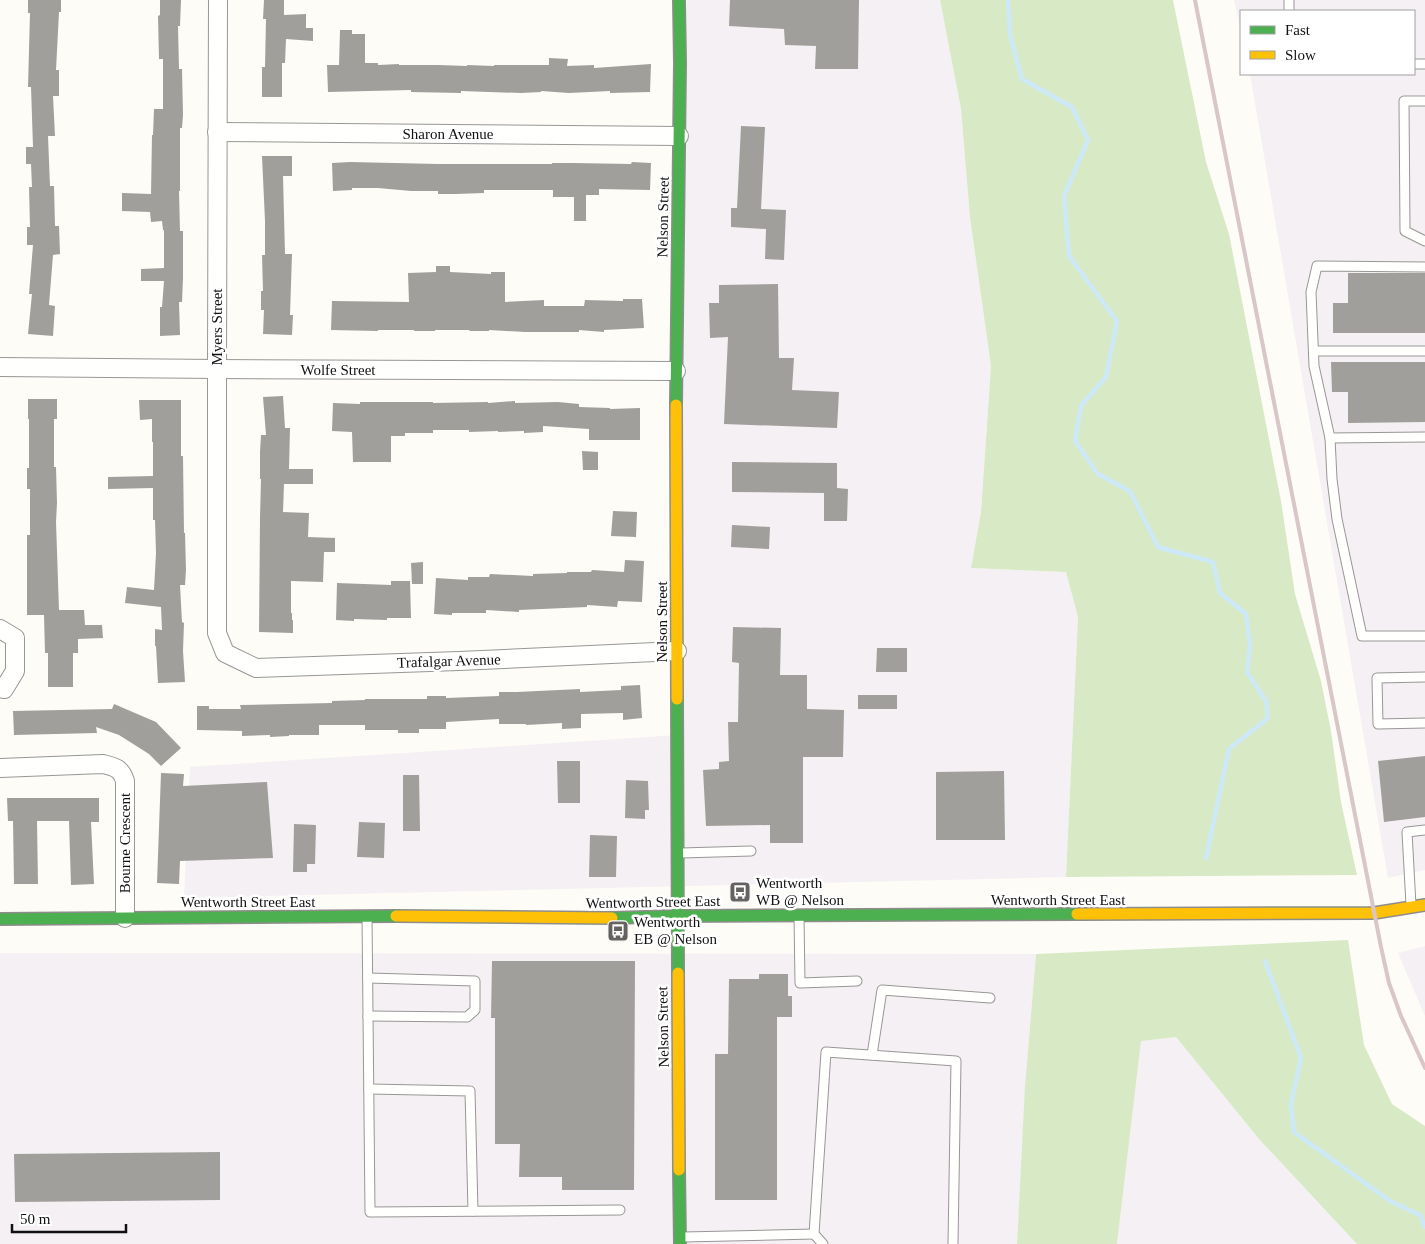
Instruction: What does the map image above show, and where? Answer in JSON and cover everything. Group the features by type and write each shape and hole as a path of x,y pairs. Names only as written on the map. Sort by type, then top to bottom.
{"main road":[{"name":"Nelson Street","path":"679,0 676,371 677,916 680,1240"},
{"name":"Wentworth Street East","path":"0,919 367,916 596,918 1374,913 1425,905"}],"street":[{"name":"Myers Street","path":"218,0 216,369 218,633 224,654"},
{"name":"Sharon Avenue","path":"218,132 679,136"},
{"name":"Wolfe Street","path":"0,367 676,371"},
{"path":"0,629 15,638 15,671 4,689 0,688"},
{"name":"Trafalgar Avenue","path":"224,654 256,668 469,661 677,651"},
{"name":"Bourne Crescent","path":"0,768 103,764 115,767 122,773 125,781 125,918"}],"lane":[{"path":"1425,101 1404,101 1406,231 1425,241"},
{"path":"1425,267 1317,266 1311,292 1314,366 1330,438 1332,479 1337,519 1362,636 1425,636"},
{"path":"1314,351 1425,351"},
{"path":"1330,438 1425,437"},
{"path":"1425,677 1377,678 1378,724 1425,723"},
{"path":"1411,907 1406,832 1425,830"},
{"path":"678,853 751,851"},
{"path":"367,916 370,1212 620,1210"},
{"path":"800,916 800,983 857,981"},
{"path":"368,978 475,981 475,1010 467,1017 368,1016"},
{"path":"872,1055 882,990 990,998"},
{"path":"823,1244 814,1234 826,1052 956,1061 954,1244"},
{"path":"369,1089 470,1092 472,1211"},
{"path":"680,1240 814,1234"}],"shaded area":[{"path":"687,0 940,0 961,109 970,218 991,366 981,512 971,568 1066,572 1078,617 1066,877 184,898 190,767 678,735"},
{"path":"1234,0 1425,0 1425,870 1388,878 1250,75 1415,75 1415,10 1240,10 1240,26"},
{"path":"1425,946 1425,1016 1398,953"},
{"path":"0,953 1036,954 1027,1062 1017,1244 0,1244"},
{"path":"1159,1036 1176,1037 1259,1139 1357,1244 1117,1244 1141,1040"}],"green space":[{"path":"940,0 1173,0 1206,162 1229,234 1281,501 1295,594 1321,681 1331,731 1341,802 1357,875 1066,877 1078,617 1066,572 971,568 981,512 991,366 970,218 961,109"},
{"path":"1348,940 1364,1045 1392,1104 1425,1126 1425,1244 1357,1244 1259,1139 1176,1037 1141,1041 1117,1244 1017,1244 1025,1086 1036,954"}],"building":[{"path":"28,0 61,0 56,70 59,70 59,96 53,96 55,136 48,136 50,186 54,186 55,226 59,226 60,254 53,255 49,305 55,306 53,336 28,334 32,294 29,294 33,245 27,245 27,227 30,227 29,187 32,187 31,164 26,164 26,147 33,147 31,87 28,87 30,13 28,13"},
{"path":"160,0 181,0 180,26 178,26 179,69 182,69 183,115 182,128 180,128 179,191 180,231 183,231 183,278 182,302 179,302 180,335 160,336 160,307 162,307 164,281 141,281 141,269 164,268 164,230 162,221 151,222 150,212 122,211 122,193 151,194 154,109 163,109 163,59 159,59 158,16 160,15"},
{"path":"264,0 284,0 284,15 306,14 306,28 313,28 313,41 286,39 285,63 282,63 282,97 262,97 262,67 265,67 266,19 263,19"},
{"path":"730,0 859,0 858,69 815,69 816,46 785,45 784,29 729,26"},
{"path":"340,30 352,30 352,34 365,34 365,63 378,63 378,65 549,65 549,58 568,59 567,66 594,65 594,68 651,64 650,92 569,93 541,91 521,93 461,91 461,93 411,92 411,90 328,92 327,65 339,65"},
{"path":"741,126 765,127 761,209 786,210 784,260 765,259 766,229 731,227 731,208 737,208"},
{"path":"262,156 292,156 292,176 283,176 285,254 292,254 290,315 293,315 292,335 263,334 264,310 261,310 261,291 263,291 262,255 265,255 265,221"},
{"path":"332,163 438,164 651,163 650,190 599,189 599,195 586,195 586,221 574,221 574,197 553,197 553,190 484,190 484,193 456,194 438,194 438,191 378,188 352,188 352,190 333,191"},
{"path":"436,266 450,266 450,272 491,274 491,272 505,272 505,302 544,300 544,306 584,306 585,300 623,301 623,299 642,299 644,328 604,330 604,332 579,330 579,332 525,332 489,330 331,330 332,301 409,302 408,273 436,272"},
{"path":"1348,273 1425,273 1425,333 1333,333 1333,303 1348,303"},
{"path":"778,284 779,358 794,358 792,390 839,392 837,428 724,424 728,337 710,338 709,303 719,303 719,285"},
{"path":"1331,362 1425,362 1425,422 1348,423 1348,392 1332,392"},
{"path":"283,396 285,428 290,428 289,469 313,469 313,484 284,484 283,512 309,513 308,537 335,538 335,552 324,552 323,582 291,581 293,633 259,632 260,452 261,435 266,435 263,397"},
{"path":"28,399 57,399 57,419 54,419 54,467 56,467 59,610 84,610 85,625 102,625 103,638 78,639 78,653 73,653 73,687 48,687 48,653 45,653 44,615 27,615 27,535 30,535 30,489 27,489 27,468 29,468"},
{"path":"139,400 181,400 181,456 183,456 186,570 185,585 180,585 182,622 184,623 185,682 158,683 155,629 162,630 161,607 125,603 127,587 154,590 156,553 153,488 108,489 108,477 153,476 152,419 140,420"},
{"path":"515,401 515,403 558,402 579,404 579,407 610,409 640,408 640,440 589,440 589,429 543,426 543,432 524,433 524,431 469,432 469,430 433,430 433,433 405,433 405,436 391,436 391,462 353,462 352,432 332,431 333,403 488,403"},
{"path":"582,451 598,452 598,470 583,470"},
{"path":"732,462 837,463 837,488 848,489 847,521 824,521 824,493 732,492"},
{"path":"613,511 637,512 636,537 611,536"},
{"path":"732,525 770,527 769,549 731,547"},
{"path":"625,560 644,561 642,602 618,601 617,607 587,605 587,607 519,610 519,612 486,610 486,613 434,614 436,578 468,580 468,577 489,577 490,574 533,576 533,574 591,572 592,570 624,572"},
{"path":"423,562 423,584 412,584 411,563"},
{"path":"391,581 410,581 411,618 336,620 337,583 391,585"},
{"path":"733,627 781,628 780,675 807,675 807,709 844,710 843,757 803,757 803,843 770,843 770,825 706,826 703,770 719,769 719,762 729,761 728,722 738,722 739,663 732,662"},
{"path":"877,648 907,648 907,672 876,672"},
{"path":"640,685 642,718 623,720 623,713 581,714 581,728 562,729 562,723 499,724 499,719 446,722 446,729 419,729 419,733 398,733 398,730 365,730 365,725 319,725 319,735 270,737 270,735 242,736 242,731 197,730 197,706 209,706 209,709 241,709 240,705 332,703 332,701 365,699 427,699 427,696 446,696 446,698 499,696 499,692 580,689 580,692 621,690 621,686"},
{"path":"858,695 897,695 897,709 858,709"},
{"path":"114,704 156,722 181,748 161,766 149,754 119,735 96,727 97,733 14,735 13,711 112,709"},
{"path":"1425,756 1425,817 1384,822 1378,761"},
{"path":"557,761 580,761 580,803 558,803"},
{"path":"1004,771 1005,840 936,840 936,772"},
{"path":"161,773 184,774 183,786 267,782 273,858 180,861 179,884 157,883"},
{"path":"403,775 419,775 420,831 403,831"},
{"path":"626,780 648,781 649,810 645,810 645,819 625,818"},
{"path":"7,798 99,798 99,822 91,822 94,884 71,885 69,821 37,821 38,884 14,884 13,821 8,821"},
{"path":"359,822 385,823 384,858 357,857"},
{"path":"294,824 316,825 315,864 307,864 307,872 293,872"},
{"path":"590,835 617,836 616,877 589,877"},
{"path":"492,961 635,961 634,1190 562,1190 562,1177 519,1177 520,1144 495,1144 495,1018 491,1018"},
{"path":"759,974 788,974 788,996 792,996 792,1017 777,1017 777,1200 715,1200 715,1054 728,1054 729,979 759,979"},
{"path":"220,1152 220,1200 15,1202 14,1154"}],"waterway":[{"path":"1008,0 1010,35 1022,79 1072,107 1088,140 1064,196 1069,256 1117,321 1106,377 1081,406 1075,441 1098,474 1130,491 1158,547 1213,562 1220,593 1246,614 1250,645 1247,672 1266,701 1268,718 1229,749 1206,858"},
{"path":"1265,961 1301,1058 1291,1104 1294,1132 1390,1201 1420,1215 1425,1227"}],"railway":[{"path":"1195,0 1381,947 1389,983 1401,1016 1425,1068"}],"traffic: fast":[{"path":"676,405 679,0"},
{"path":"677,699 678,973"},
{"path":"612,918 1077,914"},
{"path":"0,919 396,916"},
{"path":"679,1170 680,1244"}],"traffic: slow":[{"path":"676,405 677,699"},
{"path":"1077,914 1374,913 1425,905"},
{"path":"396,916 612,918"},
{"path":"678,973 679,1170"}],"place":[{"name":"Wentworth WB @ Nelson","path":"740,892"},
{"name":"Wentworth EB @ Nelson","path":"618,931"}]}
